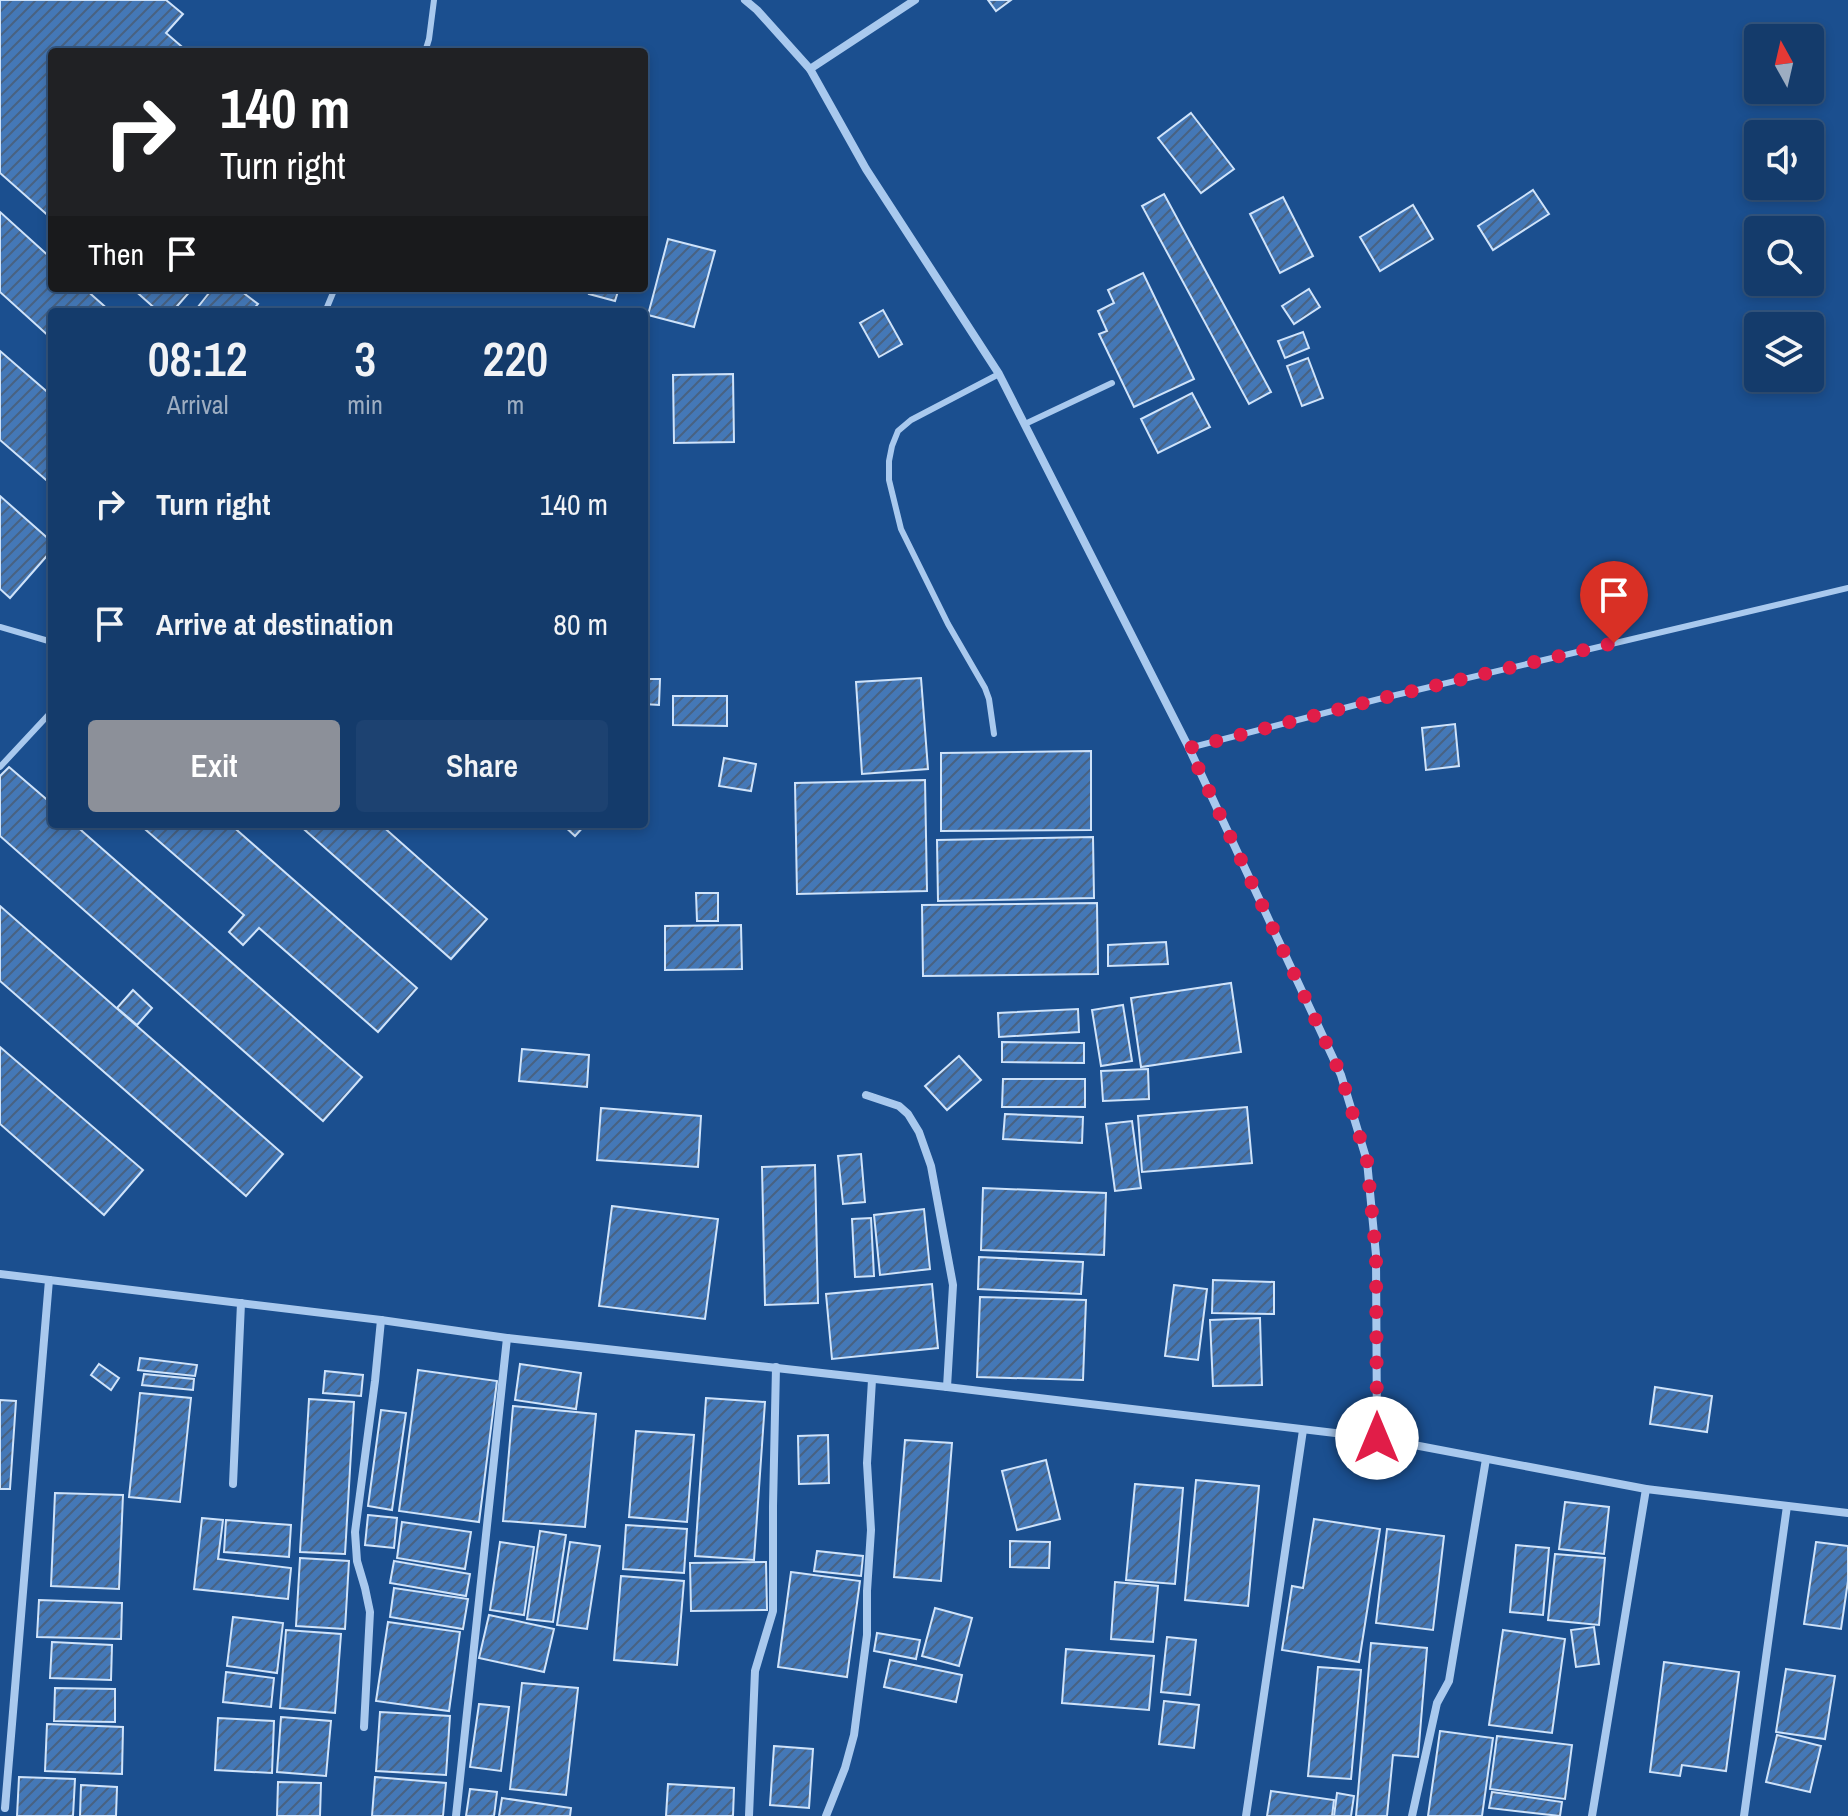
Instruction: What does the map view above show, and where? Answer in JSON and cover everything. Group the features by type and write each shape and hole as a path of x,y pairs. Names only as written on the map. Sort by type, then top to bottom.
{"street":[{"path":"745,0 810,69 866,169 999,374 1189,748 1341,1075 1367,1161 1376,1255 1377,1438"},
{"path":"810,69 915,0"},
{"path":"866,1095 899,1106 908,1114 919,1132 931,1166 953,1285 947,1387"},
{"path":"0,1274 507,1338 1377,1438 1646,1489 1848,1513"},
{"path":"5,1808 49,1280"},
{"path":"233,1484 241,1303"},
{"path":"364,1727 370,1612 357,1561 355,1532 381,1320"},
{"path":"456,1816 507,1338"},
{"path":"749,1816 755,1671 773,1611 776,1367"},
{"path":"826,1816 854,1735 867,1635 871,1530 867,1463 872,1380"},
{"path":"1246,1816 1303,1430"},
{"path":"1412,1816 1437,1703 1449,1681 1486,1459"},
{"path":"1592,1816 1646,1489"},
{"path":"1744,1816 1787,1506"}],"lane":[{"path":"426,48 434,0"},
{"path":"994,734 985,688 948,624 901,529 889,480 889,461 898,431 911,420 999,374"},
{"path":"1025,424 1112,383"},
{"path":"1189,748 1379,699 1848,588"},
{"path":"0,627 48,641"},
{"path":"0,767 48,715"}],"building":[{"path":"0,0 166,0 183,14 166,33 183,48 48,48 48,215 0,173"},
{"path":"988,0 1011,0 996,11"},
{"path":"1191,113 1234,169 1201,193 1158,138"},
{"path":"1533,190 1549,214 1493,250 1478,226"},
{"path":"1164,194 1271,392 1249,404 1142,206"},
{"path":"1283,197 1313,256 1280,273 1250,214"},
{"path":"1413,205 1433,239 1380,271 1360,237"},
{"path":"0,212 48,255 48,292 88,292 106,308 48,308 48,335 0,292"},
{"path":"668,239 715,251 694,327 648,315"},
{"path":"1143,273 1194,379 1134,407 1099,334 1107,331 1098,311 1114,303 1108,290"},
{"path":"1309,289 1320,307 1294,324 1282,306"},
{"path":"136,292 190,292 176,308 154,308"},
{"path":"210,292 242,292 258,304 254,308 197,308"},
{"path":"590,292 618,292 615,301"},
{"path":"883,310 902,344 879,357 860,323"},
{"path":"1303,332 1309,348 1285,358 1278,341"},
{"path":"0,351 48,393 48,482 0,440"},
{"path":"1308,358 1323,398 1302,406 1287,366"},
{"path":"733,374 734,442 674,443 673,375"},
{"path":"1192,393 1210,427 1158,453 1141,419"},
{"path":"0,496 48,538 48,555 10,598 0,589"},
{"path":"921,678 928,769 862,774 856,682"},
{"path":"648,679 660,679 659,705 648,704"},
{"path":"673,696 727,696 727,726 673,725"},
{"path":"1455,724 1459,766 1426,770 1422,728"},
{"path":"1091,751 1091,830 941,831 941,753"},
{"path":"724,758 756,764 751,791 719,786"},
{"path":"9,767 48,801 48,828 79,828 362,1077 323,1121 0,836 0,776"},
{"path":"925,780 927,891 797,894 795,783"},
{"path":"144,828 235,828 417,988 378,1032 259,928 243,945 229,932 244,915"},
{"path":"303,828 385,828 487,919 451,959"},
{"path":"566,828 582,828 575,836"},
{"path":"1093,837 1094,898 938,901 937,840"},
{"path":"696,893 718,893 718,921 697,921"},
{"path":"1097,903 1098,974 923,976 922,905"},
{"path":"0,906 283,1154 246,1196 0,981"},
{"path":"741,925 742,969 665,970 665,926"},
{"path":"1166,942 1168,964 1108,966 1108,945"},
{"path":"1231,983 1241,1052 1141,1067 1131,998"},
{"path":"133,990 152,1008 137,1025 117,1008"},
{"path":"1123,1005 1132,1061 1101,1066 1092,1010"},
{"path":"1078,1009 1079,1032 999,1037 998,1013"},
{"path":"1002,1042 1084,1043 1084,1063 1002,1062"},
{"path":"0,1047 143,1170 104,1215 0,1124"},
{"path":"522,1049 589,1055 587,1087 519,1081"},
{"path":"959,1056 981,1080 947,1110 925,1086"},
{"path":"1148,1069 1149,1099 1103,1101 1101,1071"},
{"path":"1003,1079 1085,1079 1085,1107 1002,1107"},
{"path":"1247,1107 1252,1163 1142,1172 1138,1116"},
{"path":"601,1108 701,1116 698,1167 597,1160"},
{"path":"1005,1114 1083,1117 1082,1143 1003,1139"},
{"path":"1132,1121 1141,1188 1115,1191 1106,1124"},
{"path":"861,1154 865,1202 843,1204 838,1156"},
{"path":"815,1165 818,1303 765,1305 762,1167"},
{"path":"983,1188 1106,1193 1104,1255 981,1250"},
{"path":"612,1206 718,1219 705,1319 599,1306"},
{"path":"924,1209 930,1269 880,1275 874,1215"},
{"path":"871,1218 874,1276 855,1277 852,1219"},
{"path":"979,1257 1083,1262 1081,1294 978,1289"},
{"path":"1213,1280 1274,1282 1274,1314 1212,1313"},
{"path":"932,1284 938,1348 832,1359 826,1294"},
{"path":"1174,1285 1207,1289 1198,1360 1165,1356"},
{"path":"980,1297 1086,1300 1083,1380 977,1377"},
{"path":"1260,1318 1262,1385 1213,1386 1210,1320"},
{"path":"140,1358 197,1365 195,1376 138,1370"},
{"path":"99,1364 119,1378 111,1390 91,1375"},
{"path":"520,1364 581,1373 576,1409 515,1400"},
{"path":"418,1370 497,1381 479,1522 399,1511"},
{"path":"325,1371 363,1375 361,1396 323,1393"},
{"path":"144,1374 194,1379 193,1390 142,1385"},
{"path":"1655,1387 1712,1396 1707,1432 1650,1424"},
{"path":"140,1393 191,1398 180,1502 129,1497"},
{"path":"706,1398 765,1402 754,1560 695,1556"},
{"path":"309,1399 354,1402 345,1554 300,1552"},
{"path":"0,1400 16,1401 10,1489 0,1489"},
{"path":"513,1406 596,1414 585,1527 503,1521"},
{"path":"381,1410 406,1413 392,1510 368,1506"},
{"path":"636,1431 694,1435 687,1522 629,1517"},
{"path":"828,1435 829,1483 799,1484 798,1436"},
{"path":"905,1440 952,1443 941,1581 894,1577"},
{"path":"1046,1460 1060,1519 1017,1530 1002,1471"},
{"path":"1196,1480 1259,1486 1248,1606 1185,1600"},
{"path":"1135,1484 1183,1488 1175,1584 1126,1580"},
{"path":"55,1493 123,1495 119,1589 51,1586"},
{"path":"1565,1502 1609,1507 1604,1554 1559,1549"},
{"path":"368,1515 397,1518 394,1548 365,1545"},
{"path":"202,1518 223,1520 218,1559 291,1568 288,1599 194,1589"},
{"path":"1314,1519 1380,1529 1359,1662 1282,1650 1292,1586 1303,1588"},
{"path":"226,1520 291,1525 289,1557 224,1552"},
{"path":"402,1522 471,1532 465,1569 397,1558"},
{"path":"626,1525 687,1529 684,1573 623,1569"},
{"path":"1387,1529 1444,1536 1433,1630 1376,1623"},
{"path":"540,1531 566,1535 553,1622 527,1619"},
{"path":"1010,1541 1050,1542 1049,1568 1010,1567"},
{"path":"500,1542 534,1547 524,1615 490,1610"},
{"path":"570,1542 600,1546 587,1629 557,1625"},
{"path":"1816,1542 1848,1546 1848,1581 1841,1629 1804,1624"},
{"path":"1516,1545 1549,1548 1543,1615 1510,1612"},
{"path":"817,1551 863,1556 861,1576 814,1571"},
{"path":"1555,1554 1605,1558 1599,1625 1548,1620"},
{"path":"300,1558 349,1561 345,1629 296,1626"},
{"path":"394,1561 470,1574 466,1596 390,1583"},
{"path":"766,1562 767,1610 691,1611 690,1563"},
{"path":"791,1572 860,1581 847,1677 778,1667"},
{"path":"621,1576 684,1581 677,1665 614,1660"},
{"path":"1115,1582 1158,1586 1153,1642 1111,1639"},
{"path":"394,1588 468,1599 463,1629 390,1617"},
{"path":"39,1600 122,1603 121,1639 37,1637"},
{"path":"935,1608 972,1618 959,1666 922,1656"},
{"path":"489,1615 554,1629 544,1672 479,1658"},
{"path":"233,1617 283,1623 277,1673 227,1666"},
{"path":"388,1622 460,1632 449,1711 376,1701"},
{"path":"1594,1627 1599,1664 1576,1667 1571,1630"},
{"path":"286,1630 341,1634 335,1713 280,1708"},
{"path":"1503,1630 1565,1639 1552,1733 1489,1725"},
{"path":"877,1633 920,1640 916,1659 874,1651"},
{"path":"1167,1637 1196,1640 1190,1695 1161,1692"},
{"path":"52,1642 112,1645 111,1680 50,1678"},
{"path":"1371,1643 1427,1648 1418,1757 1393,1755 1387,1816 1356,1816"},
{"path":"1066,1649 1154,1656 1149,1710 1062,1703"},
{"path":"890,1660 962,1675 956,1702 884,1687"},
{"path":"1664,1662 1739,1672 1726,1771 1682,1765 1680,1776 1650,1772"},
{"path":"1318,1667 1361,1670 1351,1779 1308,1776"},
{"path":"1786,1669 1835,1676 1825,1739 1776,1732"},
{"path":"226,1672 274,1678 271,1707 223,1702"},
{"path":"522,1683 578,1688 566,1795 510,1789"},
{"path":"55,1688 115,1689 115,1722 54,1721"},
{"path":"1164,1701 1199,1705 1194,1748 1159,1744"},
{"path":"479,1704 509,1707 501,1771 470,1767"},
{"path":"380,1712 450,1716 446,1775 376,1771"},
{"path":"281,1717 331,1721 326,1776 277,1772"},
{"path":"218,1718 274,1721 272,1773 215,1770"},
{"path":"47,1724 123,1727 122,1774 45,1771"},
{"path":"1440,1731 1493,1738 1482,1816 1428,1816"},
{"path":"1777,1735 1821,1746 1810,1792 1766,1782"},
{"path":"1497,1736 1572,1745 1565,1799 1490,1789"},
{"path":"774,1746 813,1749 809,1808 770,1805"},
{"path":"19,1777 75,1779 73,1816 17,1816"},
{"path":"375,1777 446,1783 443,1816 372,1816"},
{"path":"278,1782 321,1783 320,1816 277,1816"},
{"path":"668,1784 734,1788 733,1816 666,1816"},
{"path":"81,1785 117,1787 116,1816 80,1816"},
{"path":"470,1789 497,1792 494,1816 466,1816"},
{"path":"1271,1791 1334,1800 1332,1816 1267,1816"},
{"path":"1492,1792 1562,1802 1560,1816 1489,1808"},
{"path":"1337,1793 1354,1796 1351,1816 1334,1816"},
{"path":"502,1798 571,1808 570,1816 499,1816"}],"route":[{"path":"1377,1438 1376,1255 1367,1161 1341,1075 1189,748 1614,643"}]}
